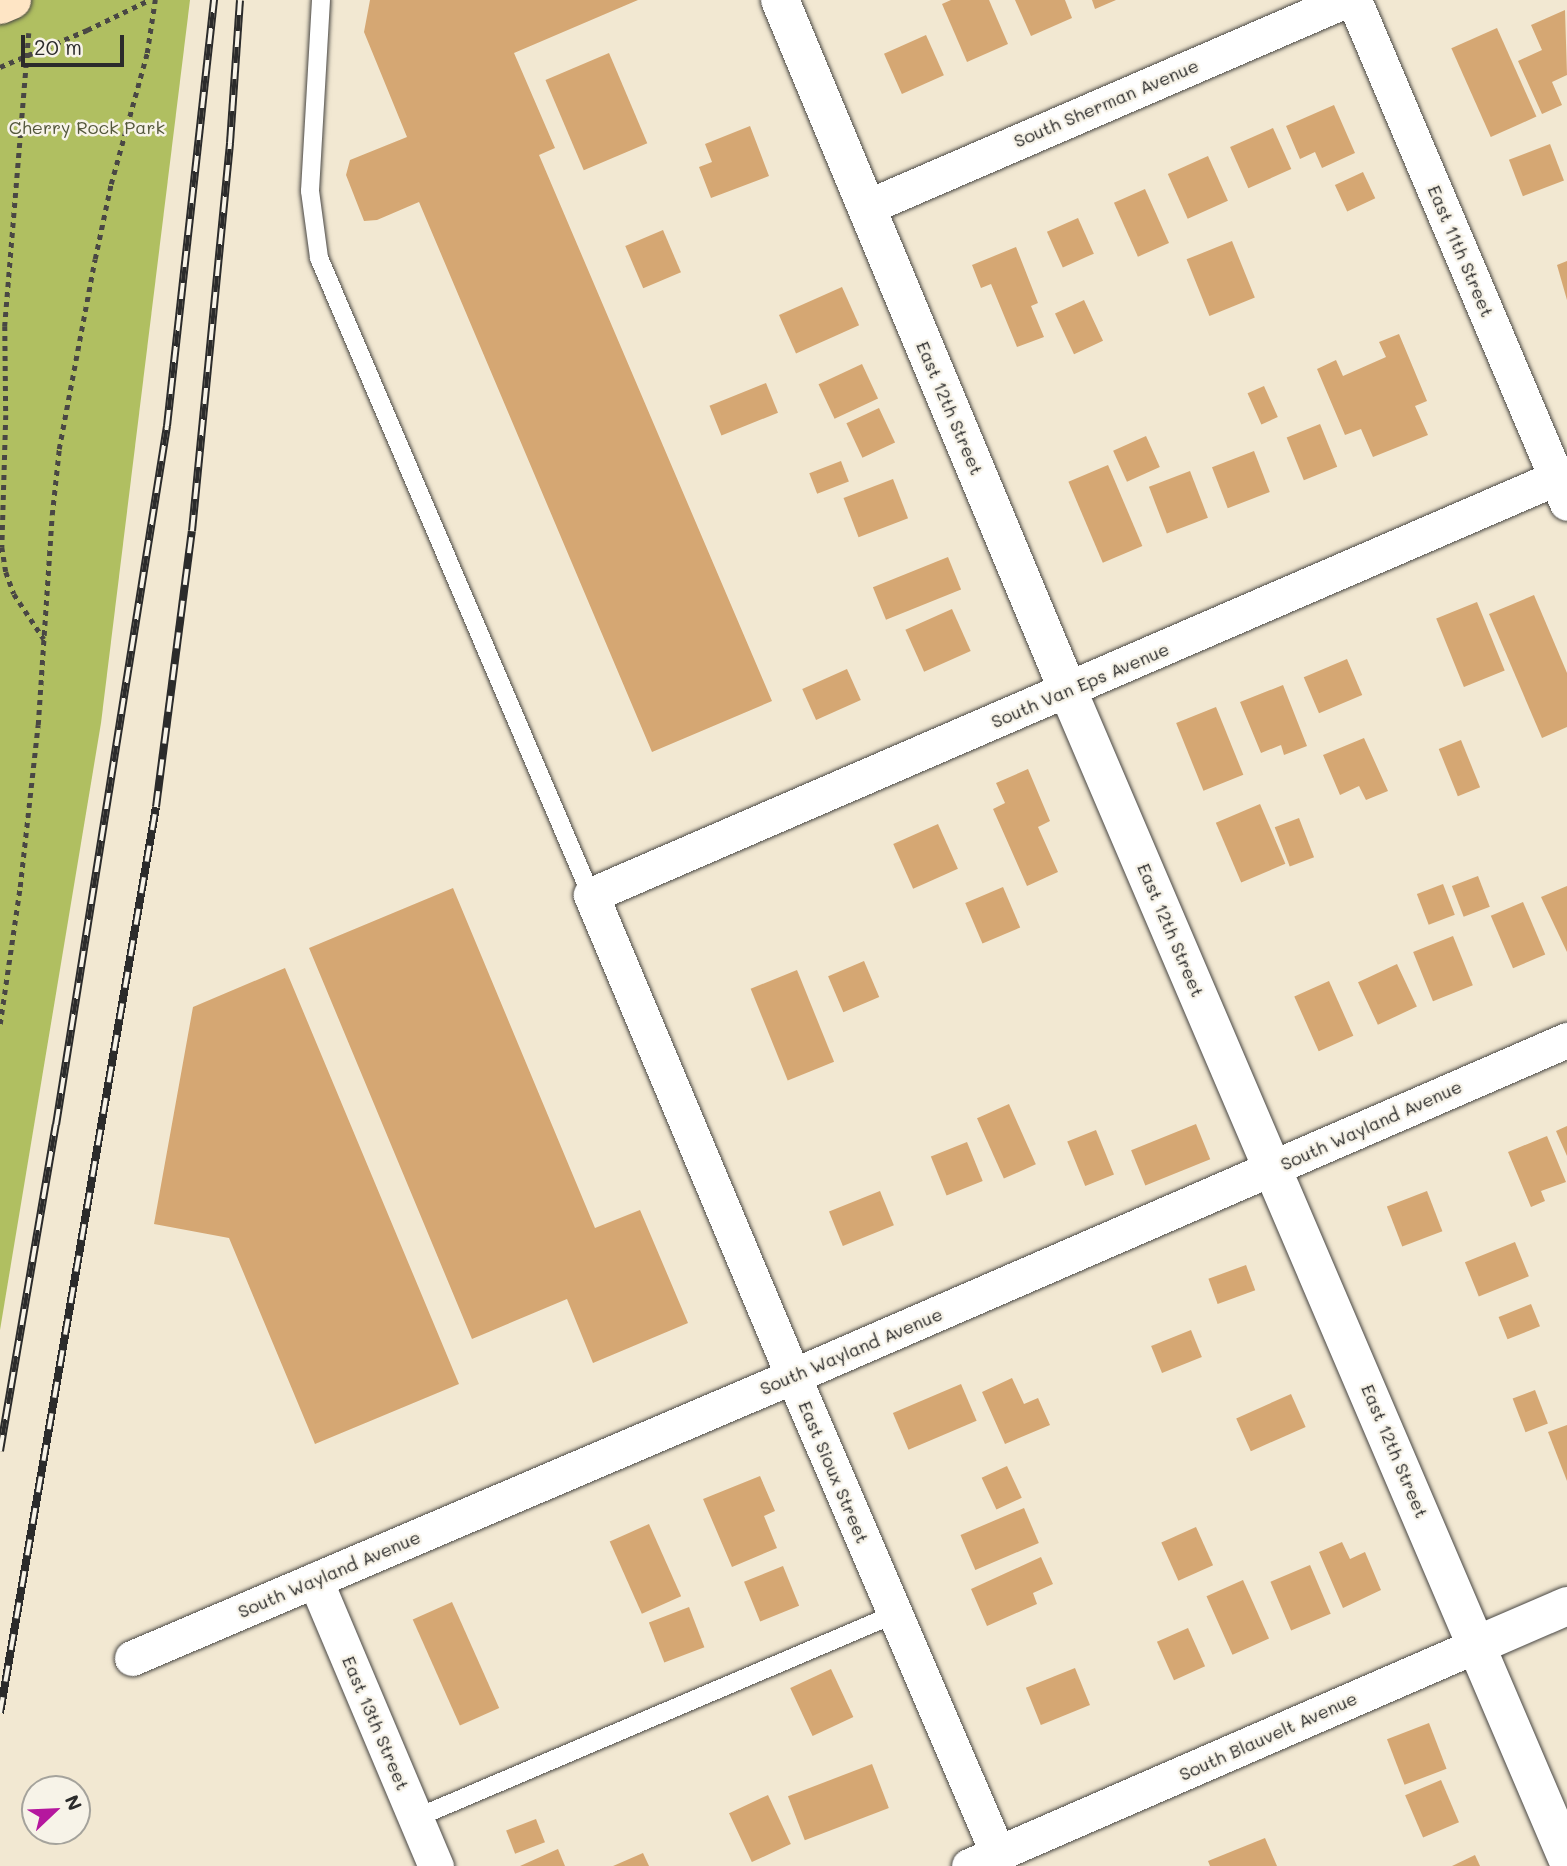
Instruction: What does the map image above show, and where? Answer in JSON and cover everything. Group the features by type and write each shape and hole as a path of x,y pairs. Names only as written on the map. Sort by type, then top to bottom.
{"main road":[{"path":"0,5 20,15"}],"street":[{"name":"East 12th Street","path":"780,0 1068,691 1274,1167 1567,1858"},
{"name":"South Sherman Avenue","path":"866,207 1346,0"},
{"name":"East 11th Street","path":"1354,0 1564,484"},
{"name":"South Van Eps Avenue","path":"591,895 1068,691 1564,484"},
{"name":"East Sioux Street","path":"591,895 895,1614 984,1860"},
{"name":"South Wayland Avenue","path":"132,1658 793,1376 1567,1040"},
{"name":"East 13th Street","path":"315,1580 436,1866"},
{"name":"South Blauvelt Avenue","path":"984,1860 1567,1606"}],"lane":[{"path":"321,0 310,191 319,258 591,895"},
{"path":"416,1818 895,1614"}],"path":[{"path":"0,68 149,0"},
{"path":"0,1024 20,887 60,449 97,247 146,53 155,0"},
{"path":"20,15 5,326 6,415 2,547 14,594 44,640"}],"green space":[{"name":"Cherry Rock Park","path":"0,0 190,0 101,723 0,1330"}],"building":[{"path":"370,0 638,0 514,53 555,148 539,155 772,701 652,752 419,202 377,220 364,221 346,175 350,160 407,137 364,32"},
{"path":"951,0 989,0 1008,44 967,62 942,4"},
{"path":"1015,0 1065,0 1072,18 1031,36"},
{"path":"1092,0 1116,0 1095,9"},
{"path":"1565,10 1567,75 1552,82 1562,105 1542,114 1518,61 1542,50 1531,25"},
{"path":"1497,28 1536,117 1491,137 1451,48"},
{"path":"926,35 944,75 902,94 884,54"},
{"path":"609,53 647,143 584,170 545,80"},
{"path":"1334,105 1355,153 1322,168 1315,152 1300,159 1286,126"},
{"path":"750,126 769,176 711,198 699,167 712,162 705,144"},
{"path":"1273,128 1291,169 1248,188 1230,147"},
{"path":"1550,144 1564,180 1523,196 1509,160"},
{"path":"1208,156 1228,201 1188,219 1168,174"},
{"path":"1363,172 1375,198 1347,211 1335,185"},
{"path":"1145,189 1169,243 1138,257 1114,203"},
{"path":"1078,218 1094,254 1063,267 1047,232"},
{"path":"663,230 681,272 643,288 625,246"},
{"path":"1232,241 1255,298 1209,316 1187,259"},
{"path":"1016,247 1038,303 1031,306 1044,337 1017,347 991,284 981,288 972,265"},
{"path":"1567,261 1567,300 1557,265"},
{"path":"842,287 859,325 796,353 779,315"},
{"path":"1084,300 1103,341 1074,354 1055,314"},
{"path":"1399,334 1427,401 1415,406 1428,435 1373,457 1361,429 1345,435 1317,369 1336,360 1343,376 1386,357 1379,342"},
{"path":"862,364 878,398 835,419 818,384"},
{"path":"766,383 778,413 721,436 709,406"},
{"path":"1264,386 1278,417 1261,424 1248,393"},
{"path":"879,408 895,442 862,458 846,423"},
{"path":"1320,424 1337,467 1304,480 1287,437"},
{"path":"1146,436 1160,467 1127,482 1113,451"},
{"path":"1254,451 1270,492 1228,508 1212,467"},
{"path":"841,461 849,482 817,494 809,473"},
{"path":"1108,465 1142,546 1103,563 1068,482"},
{"path":"1190,471 1208,518 1167,533 1149,487"},
{"path":"893,479 908,518 859,537 844,498"},
{"path":"948,557 961,589 886,620 873,587"},
{"path":"1534,595 1567,673 1567,727 1542,738 1489,614"},
{"path":"1477,602 1505,671 1464,687 1436,618"},
{"path":"952,609 971,651 924,672 905,630"},
{"path":"1347,659 1362,695 1319,713 1304,677"},
{"path":"847,669 861,700 816,720 802,689"},
{"path":"1283,685 1307,746 1284,755 1281,745 1261,753 1240,702"},
{"path":"1216,707 1243,775 1203,791 1176,723"},
{"path":"1364,738 1388,791 1366,800 1359,786 1340,795 1323,755"},
{"path":"1461,740 1480,787 1458,796 1439,749"},
{"path":"1028,769 1050,821 1038,827 1058,872 1027,886 993,809 1005,803 996,783"},
{"path":"1260,804 1285,864 1241,883 1216,823"},
{"path":"1299,818 1314,857 1290,867 1275,827"},
{"path":"938,824 958,869 913,889 893,844"},
{"path":"1478,876 1490,907 1464,917 1452,886"},
{"path":"1443,884 1455,915 1429,925 1417,894"},
{"path":"1567,886 1567,952 1541,897"},
{"path":"1003,887 1020,928 982,944 965,903"},
{"path":"453,888 595,1228 640,1210 688,1323 593,1363 567,1299 472,1339 309,948"},
{"path":"1523,902 1545,954 1513,968 1491,916"},
{"path":"1453,936 1473,985 1433,1001 1413,952"},
{"path":"864,961 879,997 843,1012 828,976"},
{"path":"1397,964 1417,1007 1378,1025 1358,982"},
{"path":"285,968 459,1384 315,1444 229,1238 154,1224 193,1007"},
{"path":"797,970 834,1062 788,1081 751,989"},
{"path":"1329,981 1353,1036 1319,1051 1294,996"},
{"path":"1009,1104 1036,1164 1004,1179 977,1118"},
{"path":"1196,1124 1210,1159 1145,1185 1131,1150"},
{"path":"1567,1126 1567,1156 1556,1131"},
{"path":"1096,1130 1114,1175 1085,1186 1067,1142"},
{"path":"1547,1136 1566,1182 1541,1191 1545,1201 1531,1207 1508,1152"},
{"path":"967,1142 983,1181 947,1196 931,1157"},
{"path":"880,1191 894,1225 843,1246 829,1212"},
{"path":"1427,1191 1442,1231 1402,1247 1387,1206"},
{"path":"1515,1242 1529,1276 1479,1297 1465,1262"},
{"path":"1246,1265 1255,1290 1218,1304 1208,1279"},
{"path":"1531,1304 1540,1326 1508,1339 1499,1317"},
{"path":"1191,1330 1202,1357 1162,1373 1151,1346"},
{"path":"1012,1378 1024,1404 1038,1398 1050,1425 1005,1444 982,1392"},
{"path":"961,1384 977,1421 909,1450 893,1413"},
{"path":"1535,1390 1548,1424 1525,1432 1513,1399"},
{"path":"1291,1394 1306,1427 1251,1451 1236,1418"},
{"path":"1567,1425 1567,1481 1548,1432"},
{"path":"1007,1466 1022,1498 996,1510 982,1478"},
{"path":"760,1476 775,1511 764,1516 777,1548 732,1567 703,1499"},
{"path":"1024,1508 1039,1543 975,1570 960,1535"},
{"path":"649,1524 681,1596 642,1614 610,1541"},
{"path":"1196,1527 1213,1565 1178,1581 1161,1542"},
{"path":"1342,1542 1350,1559 1365,1552 1381,1590 1343,1608 1319,1552"},
{"path":"1041,1557 1053,1584 1033,1593 1037,1604 987,1626 971,1589"},
{"path":"1310,1565 1331,1614 1291,1631 1270,1582"},
{"path":"783,1566 799,1606 760,1622 744,1582"},
{"path":"1243,1580 1269,1638 1232,1655 1206,1596"},
{"path":"452,1602 499,1708 460,1725 413,1619"},
{"path":"689,1607 704,1647 664,1663 649,1622"},
{"path":"1188,1628 1205,1666 1174,1680 1157,1642"},
{"path":"1075,1668 1090,1705 1041,1725 1026,1688"},
{"path":"831,1669 853,1717 813,1736 790,1688"},
{"path":"1429,1723 1447,1769 1405,1785 1387,1739"},
{"path":"872,1764 889,1808 805,1840 788,1796"},
{"path":"1441,1780 1459,1822 1423,1838 1405,1795"},
{"path":"768,1795 791,1844 752,1862 729,1813"},
{"path":"536,1819 545,1842 515,1854 506,1830"},
{"path":"1265,1838 1277,1866 1210,1866 1208,1861"},
{"path":"558,1849 565,1866 520,1866"},
{"path":"643,1853 649,1866 613,1866"},
{"path":"1475,1855 1480,1866 1452,1866"}],"railway":[{"path":"0,1451 56,1125 167,426 214,0"},
{"path":"0,1713 156,807 192,531 230,143 240,0"}]}
